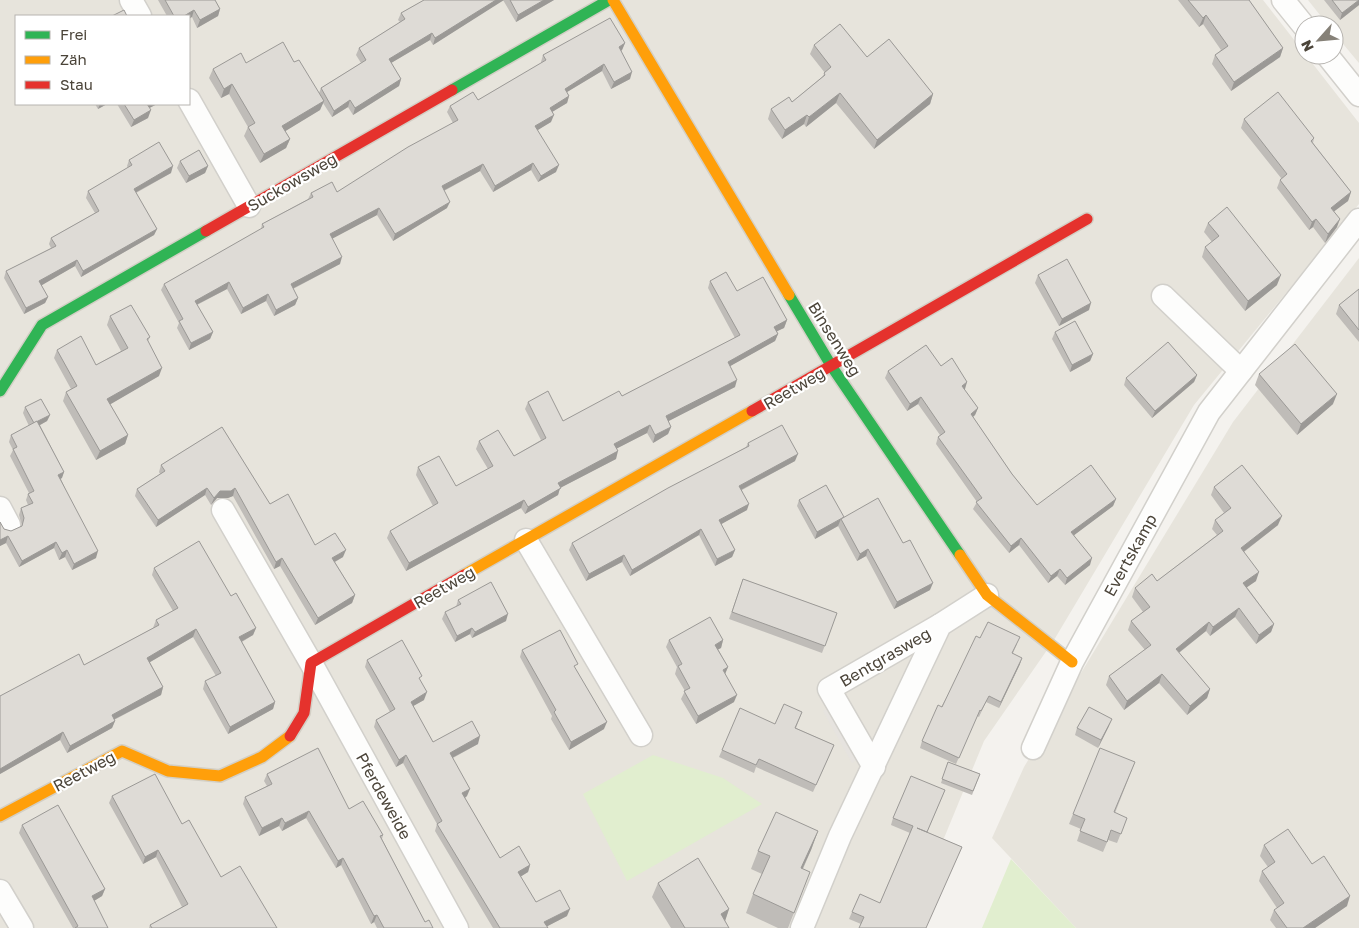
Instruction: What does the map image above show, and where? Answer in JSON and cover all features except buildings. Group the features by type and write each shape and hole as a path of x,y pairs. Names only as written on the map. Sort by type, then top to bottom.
{"street":[{"path":"131,0 139,15"},
{"name":"Suckowsweg","path":"0,391 42,325 611,0"},
{"name":"Binsenweg","path":"611,0 832,367 986,595 1072,662"},
{"path":"1283,0 1295,15"},
{"path":"1335,65 1359,95"},
{"path":"190,102 249,206"},
{"name":"Reetweg","path":"0,816 122,751 168,771 220,776 262,757 294,734 304,713 311,663 832,367 1087,219"},
{"name":"Evertskamp","path":"1033,748 1072,662 1209,412 1359,220"},
{"path":"1163,296 1241,371"},
{"path":"223,510 311,663"},
{"path":"526,540 641,735"},
{"name":"Bentgrasweg","path":"874,767 829,688 940,625 986,595"},
{"name":"Bentgrasweg","path":"802,928 840,836 940,625"},
{"name":"Pferdeweide","path":"311,663 456,928"},
{"path":"0,891 22,928"}],"shaded area":[{"path":"0,0 1263,0 1294,40 1294,65 1314,65 1359,123 1359,204 1194,405 1054,640 984,741 907,928 0,928"},
{"path":"1308,0 1359,0 1359,63 1344,45 1344,15 1320,15"},
{"path":"1359,258 1359,928 1076,928 992,838 1024,767 1233,422"},
{"path":"837,703 867,754 852,763 823,711"}],"green space":[{"path":"653,755 723,778 762,804 627,881 583,794"},
{"path":"1011,859 1076,928 982,928"}],"traffic: fast":[{"path":"452,90 609,0"},
{"path":"0,391 42,325 206,231"},
{"path":"789,295 832,367 960,555"}],"traffic: slow":[{"path":"613,0 789,295"},
{"path":"464,575 752,411"},
{"path":"960,555 987,595 1072,662"},
{"path":"0,816 122,751 168,771 220,776 262,757 290,736"}],"traffic: jam":[{"path":"206,231 452,90"},
{"path":"752,411 1087,219"},
{"path":"290,736 304,713 311,663 464,575"}]}
